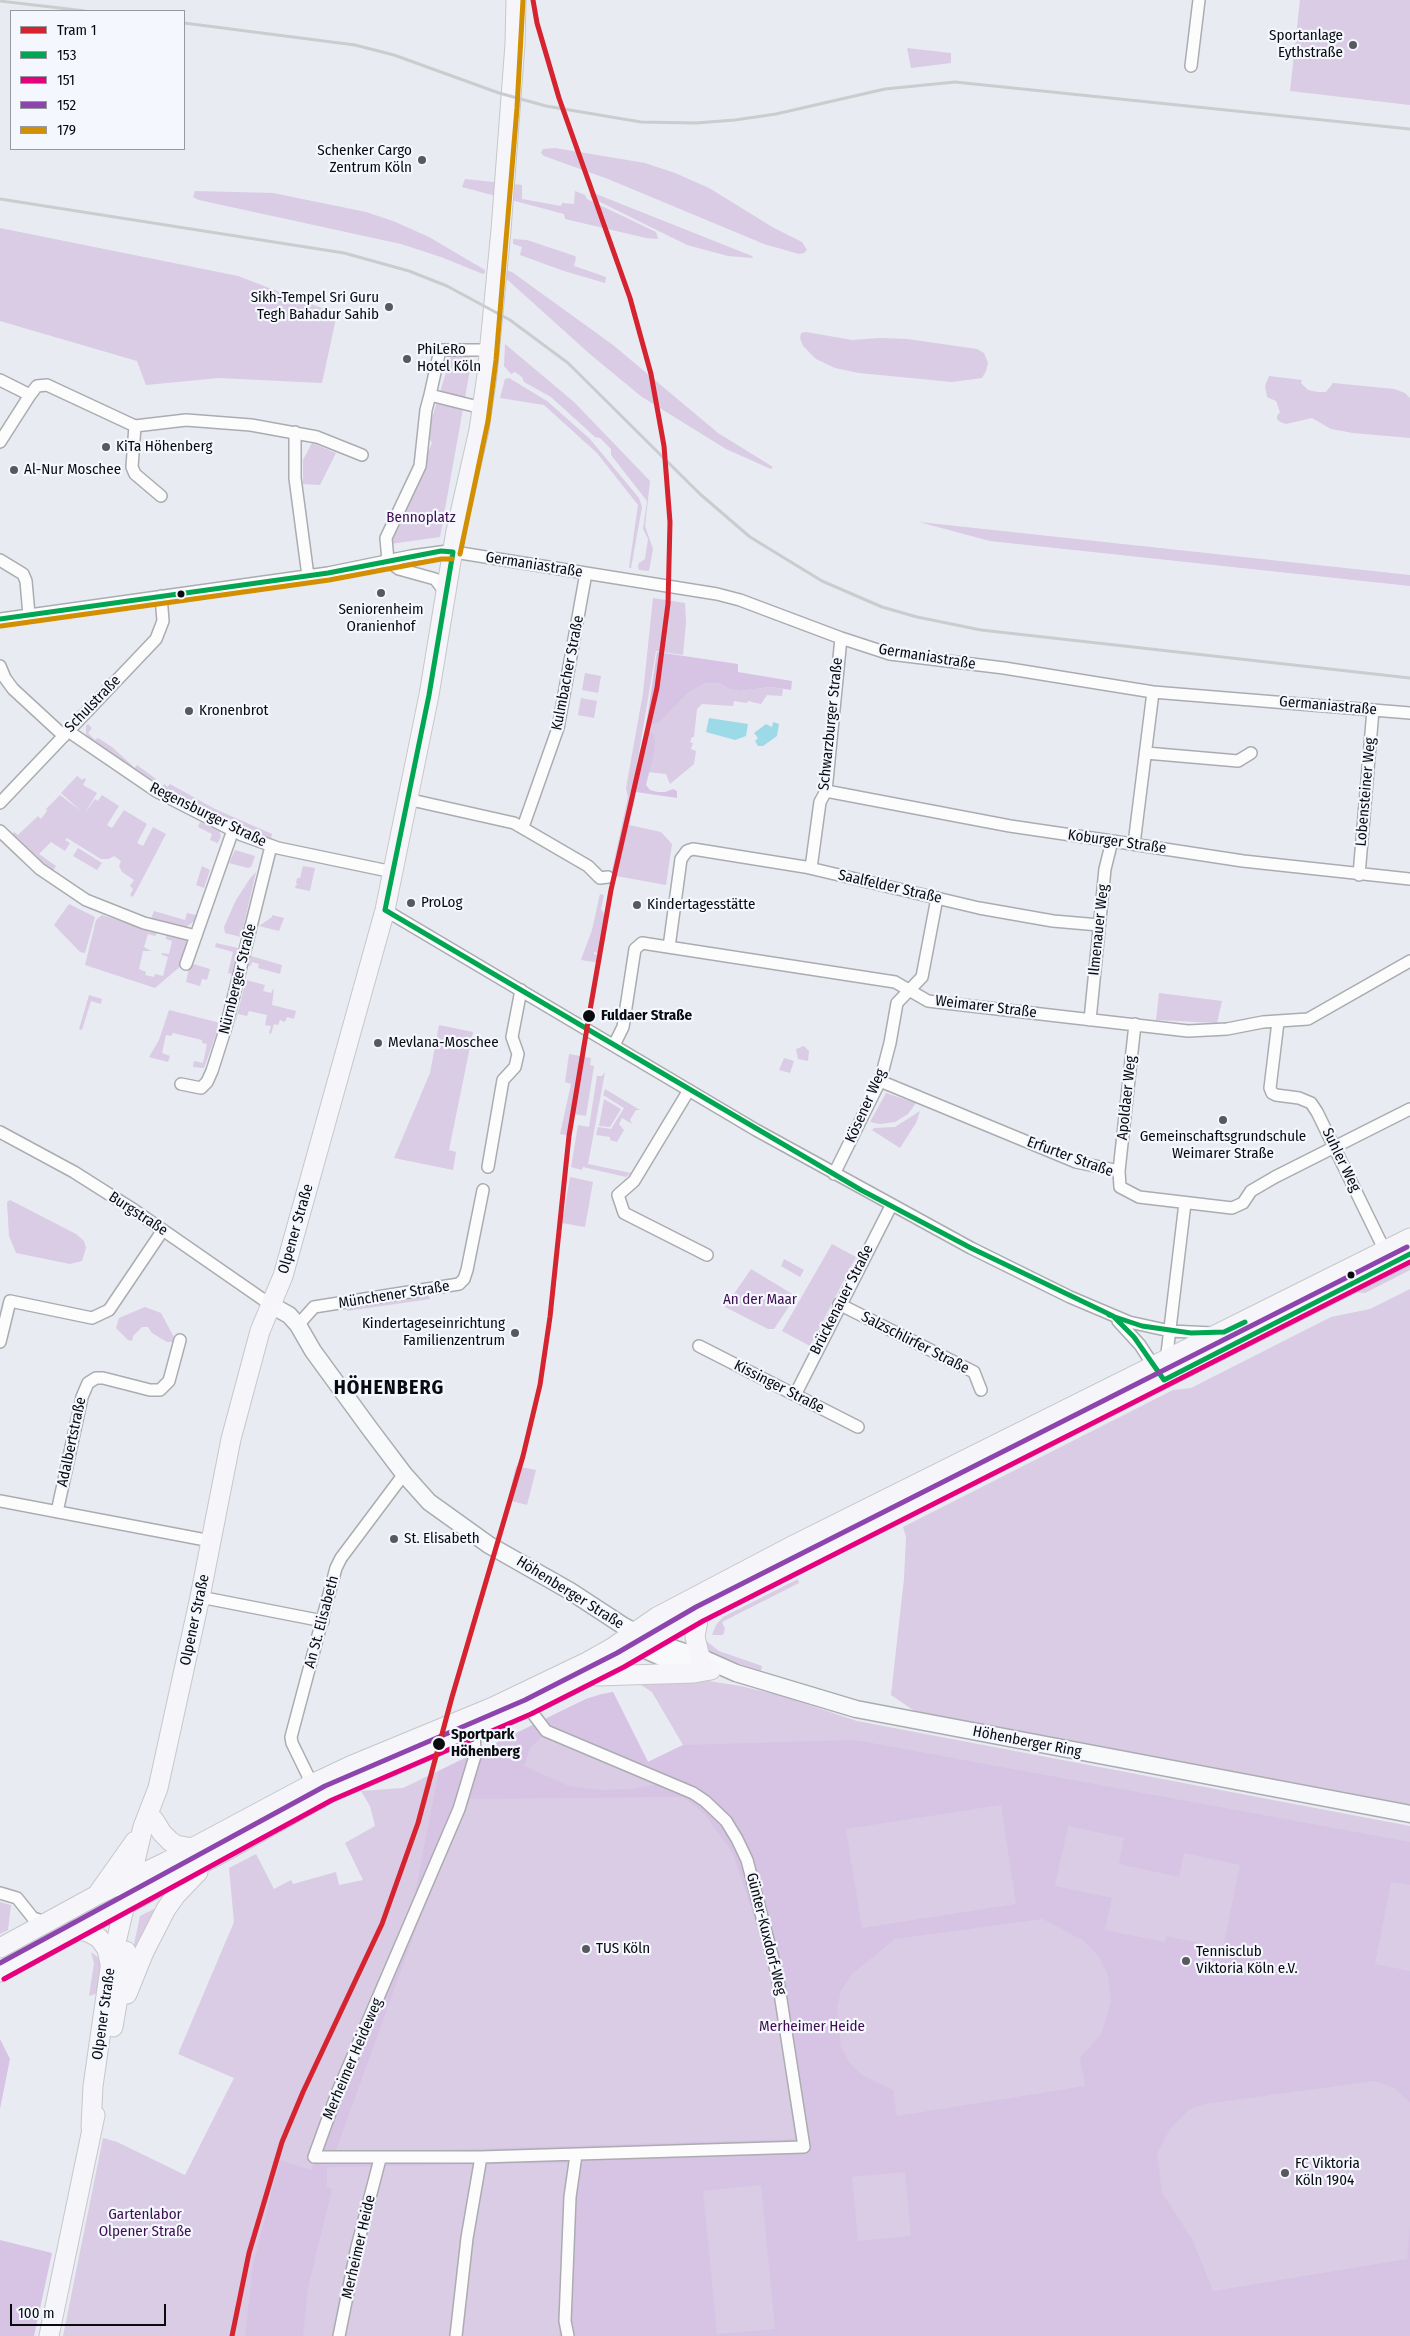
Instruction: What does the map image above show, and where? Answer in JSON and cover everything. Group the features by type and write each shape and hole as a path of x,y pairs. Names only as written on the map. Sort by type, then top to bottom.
{"main road":[{"name":"Olpener Straße","path":"91,2127 93,2086 110,1968 131,1902 156,1798 200,1597 231,1439 256,1345 286,1267 385,910 429,695 453,552 482,408 490,350 510,107 516,0"},
{"path":"0,1972 231,1848 280,1819 423,1745 468,1726 528,1707 588,1677 637,1640 656,1617 792,1546 1410,1238"},
{"path":"468,1726 587,1662 699,1614 1410,1254"},
{"path":"792,1546 799,1563"},
{"path":"588,1677 694,1673 705,1663 695,1637 699,1614"},
{"path":"0,1948 97,1895 193,1848 312,1784 355,1764 423,1745"},
{"path":"97,1895 149,1824 176,1845 193,1848"},
{"path":"115,2017 152,1934 173,1899 196,1874 231,1848"},
{"name":"Olpener Straße","path":"49,2336 91,2127 104,2087 131,1902"},
{"path":"76,1930 96,1935 102,1941 109,1954 110,1968"}],"street":[{"path":"1191,66 1199,0"},
{"path":"444,602 443,590 435,579 399,569 388,562 386,538 420,466 426,410 440,350 490,350"},
{"path":"0,380 33,390 47,385 135,426 186,420 219,421 317,437 362,455"},
{"path":"0,442 33,390"},
{"path":"430,395 482,408"},
{"path":"135,426 132,467 135,474 161,496"},
{"path":"295,432 295,478 308,576"},
{"name":"Germaniastraße","path":"0,619 308,576 441,551 717,594 740,600 841,638 890,654 1004,668 1153,692 1410,713"},
{"path":"0,560 23,574 26,582 29,615"},
{"name":"Kulmbacher Straße","path":"523,827 558,728 586,573"},
{"name":"Schulstraße","path":"0,802 158,636 163,621 161,596"},
{"name":"Schwarzburger Straße","path":"811,868 820,802 826,791 841,638"},
{"name":"Regensburger Straße","path":"0,666 5,678 13,689 66,733 156,791 233,830 271,846 393,872"},
{"path":"1134,844 1153,692"},
{"name":"Lobensteiner Weg","path":"1358,875 1373,710"},
{"path":"1146,753 1238,761 1251,753"},
{"name":"Koburger Straße","path":"826,791 1010,826 1112,842 1244,861 1358,875 1410,879"},
{"path":"407,799 508,821 523,827 588,866 600,878 608,877"},
{"path":"186,964 233,830"},
{"path":"0,831 46,873 86,900 144,923 196,936"},
{"name":"Ilmenauer Weg","path":"1090,1020 1106,869 1112,842"},
{"name":"Nürnberger Straße","path":"181,1084 201,1088 207,1082 212,1072 226,1027 271,846"},
{"name":"Saalfelder Straße","path":"669,947 683,856 689,850 696,849 811,868 980,908 1044,919 1100,925"},
{"name":"Kösener Weg","path":"834,1174 880,1081 897,1003 922,977 937,898"},
{"path":"385,910 834,1174 1006,1266 1113,1316 1142,1326 1170,1331 1224,1332"},
{"name":"Weimarer Straße","path":"614,1046 623,1028 636,947 642,943 895,982 928,1000 1188,1031 1227,1029 1308,1019 1410,961"},
{"path":"488,1167 503,1080 515,1066 518,1054 512,1037 521,990"},
{"name":"Suhler Weg","path":"1278,1022 1270,1088 1276,1096 1299,1098 1311,1103 1335,1147 1385,1250"},
{"name":"Apoldaer Weg","path":"1119,1171 1135,1024"},
{"name":"Erfurter Straße","path":"880,1081 1076,1162 1119,1171 1120,1187 1139,1197 1232,1208 1243,1203 1251,1191 1410,1109"},
{"path":"689,1090 634,1181 618,1195 624,1213 707,1255"},
{"name":"Burgstraße","path":"0,1132 74,1172 163,1230 271,1305"},
{"name":"Münchener Straße","path":"298,1325 314,1307 459,1284 464,1279 467,1270 484,1190"},
{"path":"1164,1380 1160,1362 1170,1331 1185,1203"},
{"name":"Brückenauer Straße","path":"794,1395 839,1304 891,1206"},
{"path":"0,1342 5,1298 92,1318 109,1310 163,1230"},
{"name":"Salzschlirfer Straße","path":"839,1304 974,1372 981,1390"},
{"name":"Höhenberger Straße","path":"271,1305 289,1314 298,1325 313,1351 404,1474 430,1502 489,1544 502,1558 637,1640 679,1664 705,1663"},
{"path":"1113,1316 1140,1345 1160,1362"},
{"name":"Adalbertstraße","path":"57,1512 82,1397 88,1383 96,1378 103,1378 150,1390 160,1390 169,1381 180,1340"},
{"name":"Kissinger Straße","path":"700,1346 858,1427"},
{"name":"An St. Elisabeth","path":"312,1784 292,1743 291,1737 336,1568 341,1558 404,1474"},
{"path":"0,1501 211,1541"},
{"path":"200,1597 323,1621"},
{"name":"Höhenberger Ring","path":"705,1663 825,1700 882,1715 1410,1814"},
{"name":"Günter-Kuxdorf-Weg","path":"528,1707 546,1731 693,1793 705,1801 726,1821 747,1860 777,1974 804,2147 576,2155"},
{"name":"Merheimer Heideweg","path":"468,1726 475,1756 459,1809 338,2091 314,2157 380,2159 576,2155"},
{"path":"0,1893 18,1898 33,1918 48,1923"},
{"path":"568,2336 565,2321 570,2197 576,2155"},
{"path":"456,2336 467,2238 481,2158"},
{"name":"Merheimer Heide","path":"339,2336 357,2247 380,2159"}],"green space":[{"name":"Sportanlage Eythstraße","path":"1300,0 1410,0 1410,105 1290,91"},
{"path":"907,48 951,53 951,63 911,68"},
{"path":"555,148 645,163 675,173 709,188 774,228 802,242 807,250 799,254 764,244 608,179 544,156 541,153 543,149"},
{"path":"465,179 522,185 522,199 561,206 562,203 574,204 575,191 585,195 587,199 656,232 658,239 646,238 565,219 564,214 462,187"},
{"path":"195,191 273,193 366,212 393,221 429,237 485,270 485,273 483,274 441,257 401,244 199,200 193,197"},
{"path":"591,192 753,258 728,256 687,245 590,197"},
{"path":"0,228 238,276 337,314 322,383 219,378 146,385 137,361 0,321"},
{"path":"513,239 527,240 575,256 574,266 606,277 605,283 520,255 522,247 513,244"},
{"path":"503,269 512,272 613,345 718,433 773,467 771,469 726,449 642,397 591,355 501,274"},
{"path":"806,332 852,340 907,339 977,349 984,353 988,363 982,378 952,382 859,373 835,368 816,359 803,346 800,338 801,333"},
{"path":"505,344 574,402 650,481 645,526 653,549 649,571 639,570 638,566 645,559 648,539 643,529 647,501 611,455 611,449 600,438 595,437 551,397 524,382 522,377 515,372 511,374 504,366"},
{"name":"Bennoplatz","path":"452,353 473,353 440,537 390,544 393,529 432,443 427,434"},
{"path":"1269,376 1302,380 1301,383 1308,390 1318,392 1326,392 1333,383 1394,389 1405,393 1410,398 1410,438 1331,429 1312,418 1286,424 1280,422 1277,419 1280,412 1276,401 1267,397 1265,386"},
{"path":"509,378 547,401 590,439 639,498 642,507 631,568 629,568 638,505 597,453 544,405 500,398 505,379"},
{"path":"312,443 336,453 320,485 303,484 303,460"},
{"path":"919,522 1410,575 1410,586 990,541"},
{"path":"653,598 685,603 686,623 683,655 656,651 634,782 635,798 629,825 661,832 672,844 666,885 611,875 628,797 626,788 643,693"},
{"path":"657,652 738,664 738,672 792,681 791,690 771,687 740,691 728,689 721,684 707,683 689,692 658,723 651,725 650,732 654,735 655,749 646,785 650,790 658,792 673,789 677,791 677,798 636,792"},
{"path":"585,673 601,676 598,693 582,690"},
{"path":"707,683 721,684 728,689 740,691 771,687 783,689 782,696 767,695 761,704 748,701 747,703 734,701 733,706 702,704 697,709 694,737 692,737 690,742 693,743 691,749 696,751 694,764 670,784 666,774 648,772 655,749 650,732 651,725 658,722 689,692"},
{"path":"581,698 597,701 594,718 578,715"},
{"path":"88,724 92,728 88,733 95,740 98,738 112,747 135,768 137,765 156,779 154,781 90,739 86,734 86,726"},
{"path":"77,776 82,780 86,779 83,785 97,793 85,813 95,799 98,801 102,795 119,806 107,825 112,828 124,810 147,824 137,843 143,846 153,827 166,834 133,897 130,895 133,889 130,886 134,880 122,872 119,866 121,861 114,856 109,859 101,859 67,838 65,840 70,843 65,851 51,842 39,854 56,866 53,871 11,835 14,832 18,835 38,816 41,819 47,811 46,809 60,795 81,811 61,793"},
{"path":"165,784 167,787 170,784 215,809 272,834 271,839 193,804 162,786"},
{"path":"200,822 219,831 221,836 218,843 210,840 212,834 198,827"},
{"path":"78,848 102,863 97,870 73,856"},
{"path":"235,850 255,856 251,867 248,868 229,863"},
{"path":"202,866 210,870 204,888 196,885"},
{"path":"303,866 315,868 310,891 295,888 298,885 296,883 297,878 300,878"},
{"path":"256,872 241,937 225,933 224,927 236,900"},
{"path":"600,894 604,895 601,909 608,920 606,930 601,937 598,953 594,952 594,954 602,956 601,963 581,960 592,930"},
{"path":"69,904 95,917 85,953 80,952 54,925"},
{"path":"154,911 185,920 187,913 196,915 194,921 184,929 151,919"},
{"path":"102,915 157,933 155,936 148,934 144,947 151,951 143,951 139,969 146,972 145,975 154,977 155,974 163,976 168,957 161,953 169,954 172,941 166,939 166,935 189,941 182,965 155,988 85,965 96,920"},
{"path":"272,915 284,918 279,931 259,926 272,917"},
{"path":"216,943 238,948 232,974 228,973 233,952 215,947"},
{"path":"251,956 282,965 280,974 258,968 259,964 252,962 251,966 249,966"},
{"path":"190,963 210,969 207,980 202,979 200,986 186,982"},
{"path":"246,980 265,985 263,991 271,993 274,988 272,1005 296,1011 294,1019 287,1017 285,1022 280,1020 278,1025 274,1024 271,1034 269,1033 271,1026 265,1025 267,1015 249,1011 247,1016 238,1014 235,1023"},
{"path":"1159,993 1222,1001 1217,1023 1156,1020"},
{"path":"89,995 102,999 101,1004 91,1001 82,1030 79,1029"},
{"path":"169,1010 220,1023 204,1068 193,1067 194,1061 203,1063 207,1044 202,1043 202,1040 173,1033 171,1036 166,1035 162,1053 170,1056 168,1062 149,1057 159,1040"},
{"path":"439,1025 473,1032 449,1150 456,1152 453,1170 394,1158 430,1073"},
{"path":"804,1046 809,1051 808,1061 798,1059 796,1049"},
{"path":"569,1054 591,1058 590,1065 594,1066 586,1116 574,1114 570,1136 560,1134 571,1084 565,1082"},
{"path":"784,1058 794,1061 790,1073 779,1070"},
{"path":"605,1072 588,1164 631,1173 626,1177 583,1167 582,1170 571,1167 578,1125 589,1127 597,1076 602,1076"},
{"path":"605,1089 640,1110 636,1110 630,1120 632,1124 622,1118 619,1124 624,1130 617,1142 610,1140 610,1137 596,1135 598,1127 611,1129 624,1108 603,1095"},
{"path":"886,1093 916,1103 908,1114 895,1122 880,1124 870,1122"},
{"path":"604,1099 621,1109 610,1127 599,1126"},
{"path":"920,1111 916,1123 900,1148 872,1130 874,1128 895,1127"},
{"path":"570,1177 593,1182 585,1227 562,1223"},
{"path":"10,1200 76,1234 84,1241 86,1248 82,1261 70,1264 16,1253 9,1236 7,1202"},
{"path":"832,1244 856,1257 810,1346 782,1331"},
{"path":"784,1259 804,1270 800,1277 781,1266"},
{"path":"1410,1263 1410,1270 1365,1293 1353,1292"},
{"name":"An der Maar","path":"751,1269 794,1295 794,1299 774,1329 768,1329 725,1307"},
{"path":"1410,1289 1410,1805 916,1712 891,1695 904,1579 906,1537 903,1527 1173,1390 1191,1388 1331,1317 1370,1309"},
{"path":"429,1296 430,1299 347,1311 346,1308"},
{"path":"145,1307 161,1313 175,1339 173,1342 167,1342 152,1333 148,1327 142,1327 133,1336 132,1341 128,1340 116,1328 119,1318"},
{"path":"516,1466 536,1470 527,1505 508,1500"},
{"path":"798,1579 799,1583 722,1622 725,1629 723,1635 712,1635 716,1625 723,1617"},
{"path":"705,1640 719,1651 762,1666 761,1671 712,1655 706,1651"},
{"name":"Merheimer Heide","path":"641,1677 709,1681 741,1686 782,1696 857,1721 1410,1826 1410,2336 63,2336 103,2138 117,2142 185,2175 234,2078 178,2054 234,1922 229,1868 256,1854 274,1889 291,1880 293,1884 336,1872 339,1885 363,1880 345,1843 375,1826 370,1806 361,1791 403,1788 586,1699 601,1694 613,1692 648,1762 683,1745 652,1692 641,1685"},
{"path":"613,1692 648,1762 683,1745 855,1740 1410,1842 1410,1885 1391,1882 1375,1964 1410,1971 1410,2102 1394,2088 1374,2081 1205,2104 1190,2109 1170,2129 1157,2154 1162,2193 1192,2239 1213,2291 1407,2259 1410,2226 1410,2336 559,2336 571,2163 327,2167 327,2187 332,2189 308,2288 303,2336 245,2336 253,2265 280,2160 311,2170 403,1954 439,1771 586,1699","holes":["545,1734 658,1784 632,1789 600,1790 569,1786 524,1766 530,1748","683,1797 705,1814 733,1854 774,1977 795,2139 335,2153 419,1921 470,1799","1001,1805 1016,1904 862,1928 846,1829","1068,1826 1124,1838 1119,1864 1179,1877 1184,1853 1240,1865 1223,1948 1166,1936 1165,1942 1105,1930 1112,1898 1055,1886","1043,1919 1084,1941 1099,1957 1108,1976 1111,2001 1100,2036 1080,2058 1085,2086 897,2116 893,2090 862,2075 849,2062 841,2047 837,2008 841,1991 852,1974 895,1939","905,2172 911,2236 858,2241 852,2177","761,2185 775,2329 717,2334 703,2191"]},
{"path":"0,1902 11,1905 8,1930 0,1934"},
{"path":"164,1904 126,1982 140,1916"},
{"path":"91,1952 103,1961 98,1993 89,1996 94,1963"},
{"path":"0,2039 10,2059 0,2109"},
{"path":"0,2240 52,2253 34,2336 0,2336"}],"water":[{"path":"709,718 748,724 746,736 735,740 706,732"},
{"path":"773,722 779,724 777,736 763,746 758,746 755,741 758,738 754,733 766,724 772,727"}],"railway":[{"path":"0,1 76,10"},
{"path":"185,23 355,45 394,55 499,93 546,106 641,122 696,123 735,120 776,114 885,89 955,82 1410,129"},
{"path":"0,199 344,253 409,271 447,286 510,320 568,363 700,494 750,537 822,581 882,607 917,617 981,630 1410,678"}],"tram line":[{"name":"1","path":"232,2336 249,2253 282,2142 303,2092 382,1924 418,1823 452,1697 523,1456 540,1385 550,1317 569,1136 589,1016 611,890 657,688 668,604 670,522 664,446 651,374 630,298 559,98 537,23 533,0"}],"transit line":[{"name":"179","path":"460,554 488,421 496,360 517,108 523,0"},
{"name":"153","path":"0,619 328,573 441,551 453,552 429,695 385,910"},
{"name":"179","path":"1,626 329,580 441,559 452,559"},
{"name":"153","path":"385,910 861,1190 971,1248 1113,1316 1134,1337 1164,1380 1410,1254"},
{"name":"152","path":"0,1963 325,1786 525,1700 617,1653 696,1607 1407,1247"},
{"name":"151","path":"4,1979 332,1800 531,1714 624,1667 703,1621 1410,1262"},
{"name":"153","path":"1109,1315 1142,1326 1191,1333 1224,1332 1245,1322"}],"place":[{"name":"Sportanlage Eythstraße","path":"1353,45"},
{"name":"Schenker Cargo Zentrum Köln","path":"422,160"},
{"name":"Sikh-Tempel Sri Guru Tegh Bahadur Sahib","path":"389,307"},
{"name":"PhiLeRo Hotel Köln","path":"407,359"},
{"name":"KiTa Höhenberg","path":"106,447"},
{"name":"Al-Nur Moschee","path":"14,470"},
{"name":"Seniorenheim Oranienhof","path":"381,593"},
{"name":"Kronenbrot","path":"189,711"},
{"name":"ProLog","path":"411,903"},
{"name":"Kindertagesstätte","path":"637,905"},
{"name":"Fuldaer Straße","path":"589,1016"},
{"name":"Mevlana-Moschee","path":"378,1043"},
{"name":"Gemeinschaftsgrundschule Weimarer Straße","path":"1223,1120"},
{"name":"Kindertageseinrichtung Familienzentrum","path":"515,1333"},
{"name":"St. Elisabeth","path":"394,1539"},
{"name":"Sportpark Höhenberg","path":"439,1744"},
{"name":"TUS Köln","path":"586,1949"},
{"name":"Tennisclub Viktoria Köln e.V.","path":"1186,1961"},
{"name":"FC Viktoria Köln 1904","path":"1285,2173"}],"district":[{"name":"HÖHENBERG","path":"389,1388"}],"park label":[{"name":"Gartenlabor Olpener Straße","path":"145,2224"}]}
